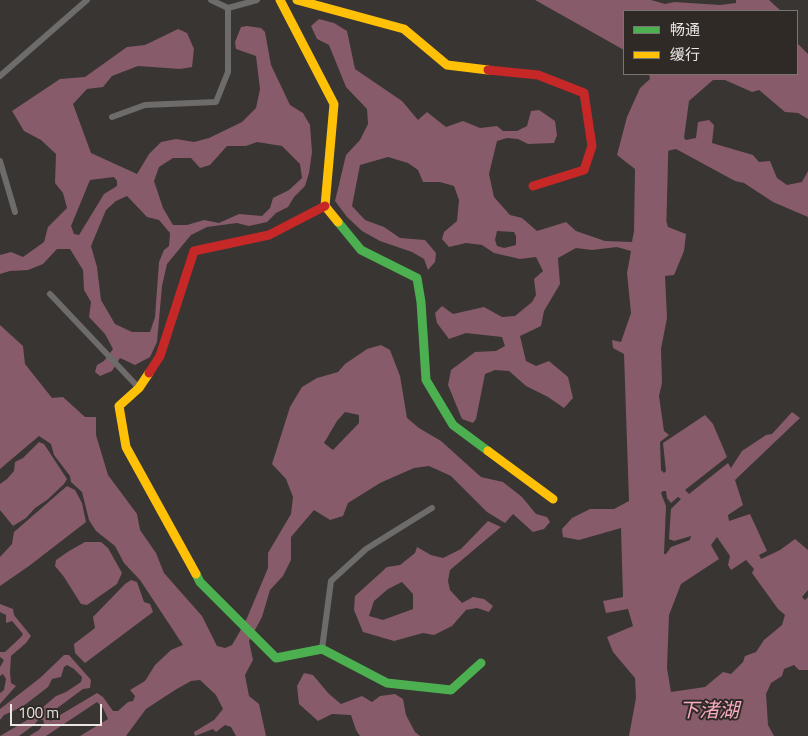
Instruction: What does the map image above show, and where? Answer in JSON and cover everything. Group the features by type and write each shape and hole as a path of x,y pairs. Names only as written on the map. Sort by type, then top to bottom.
{"street":[{"path":"0,76 87,0"},
{"path":"211,0 228,8 257,0"},
{"path":"280,0 334,104 325,206 361,250 417,278 421,302 426,380 453,425 553,499"},
{"path":"296,0 404,30 447,65 538,75 584,93 592,146 584,170 533,186"},
{"path":"112,117 145,105 216,102 228,72 228,8"},
{"path":"0,161 15,212"},
{"path":"325,206 269,235 194,251 160,356 140,388 119,406 126,447 200,582 276,658 322,649 387,683 451,690 481,663"},
{"path":"50,294 140,388"},
{"path":"322,649 331,581 366,548 432,508"}],"water":[{"path":"535,0 651,0 665,4 674,2 720,5 736,3 736,0 769,0 780,10 623,10 623,49"},
{"name":"下渚湖","path":"319,19 334,23 347,31 355,69 402,101 418,120 427,112 446,127 463,121 480,128 497,126 503,131 517,131 527,126 531,111 539,110 555,121 557,135 554,143 528,144 518,139 507,138 497,141 489,174 494,197 510,215 522,218 537,231 566,222 576,231 605,241 632,242 634,231 635,169 617,155 627,117 640,88 650,79 649,75 798,75 798,44 808,54 808,119 798,113 785,112 759,90 752,92 725,80 713,80 689,101 684,138 686,140 696,138 698,122 709,120 714,125 712,143 753,155 759,162 770,161 777,178 787,185 802,182 808,171 808,217 773,202 744,183 735,181 676,149 667,151 659,157 659,195 668,227 686,234 684,251 674,275 665,276 667,318 661,349 662,383 659,396 664,431 669,435 660,442 661,470 664,473 666,471 663,443 705,415 713,424 727,457 685,490 689,494 728,463 731,468 742,451 766,435 772,434 792,412 800,418 735,480 743,505 728,515 729,521 750,514 767,551 759,555 761,559 780,550 795,539 808,550 808,590 802,597 805,600 808,597 808,670 799,670 794,665 784,669 782,676 771,683 766,694 768,725 774,736 629,736 636,698 635,678 613,652 607,637 633,626 628,609 606,613 603,601 623,597 621,528 579,540 563,537 562,529 572,518 590,509 614,509 629,501 624,354 613,348 612,340 621,342 631,313 627,273 631,251 617,247 592,250 576,248 558,258 560,284 544,311 541,326 520,336 526,361 536,366 549,361 568,377 573,398 564,408 548,397 526,386 509,371 495,370 485,374 476,419 473,423 462,419 448,385 451,370 475,352 496,351 505,346 502,337 466,333 449,339 437,323 435,313 442,306 453,314 484,307 502,317 515,316 532,302 536,295 534,279 543,271 536,257 520,259 494,253 482,245 466,243 449,247 442,239 444,232 457,221 459,200 454,186 440,182 423,182 418,170 408,163 388,157 360,165 352,206 365,220 384,227 400,238 425,240 436,253 435,262 428,270 424,259 412,252 380,241 362,231 347,217 335,201 346,155 360,140 368,124 367,109 346,87 329,45 317,39 311,26","holes":["497,231 514,232 516,245 504,248 497,246 495,240","666,491 667,498 671,503 678,497 681,499 671,509 669,539 674,541 691,536 690,540 671,547 666,554 664,554 666,506 661,493","717,537 730,556 728,565 731,570 746,560 754,569 752,573 778,609 785,615 782,625 764,640 756,652 745,656 743,662 731,674 723,672 705,687 671,692 667,668 669,615 681,584 719,559 711,545"]},
{"path":"241,27 261,28 265,32 271,65 290,105 303,113 310,125 312,152 305,186 294,197 288,207 276,213 267,222 249,226 237,223 207,227 191,235 167,264 162,286 157,342 150,357 135,365 120,358 112,371 100,376 95,372 97,365 104,361 113,349 105,334 89,317 91,302 84,290 83,270 70,249 57,249 43,264 28,270 10,271 0,274 0,255 11,252 23,257 44,242 48,227 67,208 63,193 55,183 56,154 41,140 24,131 12,111 60,79 85,77 127,47 145,45 178,29 187,33 194,49 192,67 180,69 138,66 112,76 103,87 87,89 73,104 91,153 137,174 149,154 161,142 176,139 194,142 209,138 242,122 256,108 260,89 256,56 236,49 235,42","holes":["257,142 282,146 300,164 302,178 289,190 273,198 270,208 262,216 239,214 219,223 204,220 187,225 173,225 163,208 154,181 159,167 173,158 191,158 200,168 210,165 227,146 246,146","114,177 117,181 117,186 104,194 79,235 74,234 71,226 90,180","127,196 147,217 159,220 170,233 169,246 164,250 159,262 155,317 150,332 132,332 115,324 101,300 97,267 91,246 106,210 116,201"]},
{"path":"0,325 23,346 25,364 52,398 63,397 85,417 96,417 96,435 108,475 137,514 140,530 156,553 164,573 202,616 217,646 225,648 232,645 247,618 268,568 268,553 291,514 293,497 286,479 272,464 290,407 302,387 317,378 338,372 345,364 367,349 381,345 390,350 400,376 407,418 419,428 441,441 481,477 503,482 522,497 536,514 547,517 550,522 544,529 533,532 513,514 505,523 487,512 451,476 429,466 414,468 380,483 348,503 343,516 330,520 314,510 291,537 291,560 283,576 270,590 262,617 249,641 253,660 245,675 249,696 259,704 266,736 236,736 231,727 225,725 216,732 213,729 195,736 194,732 214,720 223,709 216,695 200,680 191,681 146,709 126,736 80,736 108,719 103,708 97,702 46,736 29,736 39,730 44,723 43,720 39,719 19,736 0,736 29,719 56,696 81,682 82,677 67,665 64,667 61,677 52,679 48,687 22,707 4,715 0,720 0,709 40,678 64,655 69,655 91,680 90,688 83,689 52,712 49,716 50,721 97,693 103,697 113,711 118,711 128,702 133,701 135,696 130,690 145,681 155,665 171,650 183,645 140,580 124,563 115,546 96,531 89,520 82,492 71,482 70,476 54,455 51,444 39,436 0,469","holes":["345,412 359,415 359,423 333,450 324,443 337,421"]},
{"path":"39,442 44,444 67,479 47,500 35,508 26,518 13,526 0,510 0,484 14,471 15,462 23,458"},
{"path":"67,486 75,490 82,503 86,522 0,586 0,557 12,544 14,532"},
{"path":"488,521 501,527 450,570 448,581 450,590 462,603 473,597 484,599 493,606 489,612 477,608 466,610 452,626 434,635 423,633 394,641 363,632 354,610 355,596 387,567 400,565 415,553 417,547 431,555 443,558 461,549","holes":["402,582 413,594 413,609 383,620 369,616 374,601 388,589"]},
{"path":"85,542 101,542 108,548 122,573 117,584 87,605 81,604 55,566 56,560"},
{"path":"131,580 137,582 144,602 150,604 153,612 85,663 75,653 74,644 95,628 93,617"},
{"path":"0,604 13,609 14,615 31,636 11,656 11,683 16,686 0,704 0,693 4,690 6,679 3,674 0,676 0,667 4,660 0,657 0,652 5,652 23,634 12,621 6,623 6,615 0,612"},
{"path":"304,673 313,675 329,694 341,704 362,696 372,702 380,696 395,694 403,699 406,715 415,732 420,736 360,736 351,715 332,714 318,721 299,704 297,686"}],"waterway":[{"path":"661,219 663,140"}],"traffic: fast":[{"path":"338,222 361,250 417,278 421,302 426,380 453,425 488,451"},
{"path":"196,574 200,582 276,658 322,649 387,683 451,690 481,663"}],"traffic: slow":[{"path":"280,0 334,104 325,206 338,222"},
{"path":"297,0 404,29 447,65 488,70"},
{"path":"149,373 139,388 119,406 126,447 196,574"},
{"path":"488,451 553,499"}],"traffic: jam":[{"path":"488,70 538,75 584,93 592,146 584,170 533,186"},
{"path":"149,373 160,356 194,251 269,235 325,206"}]}
